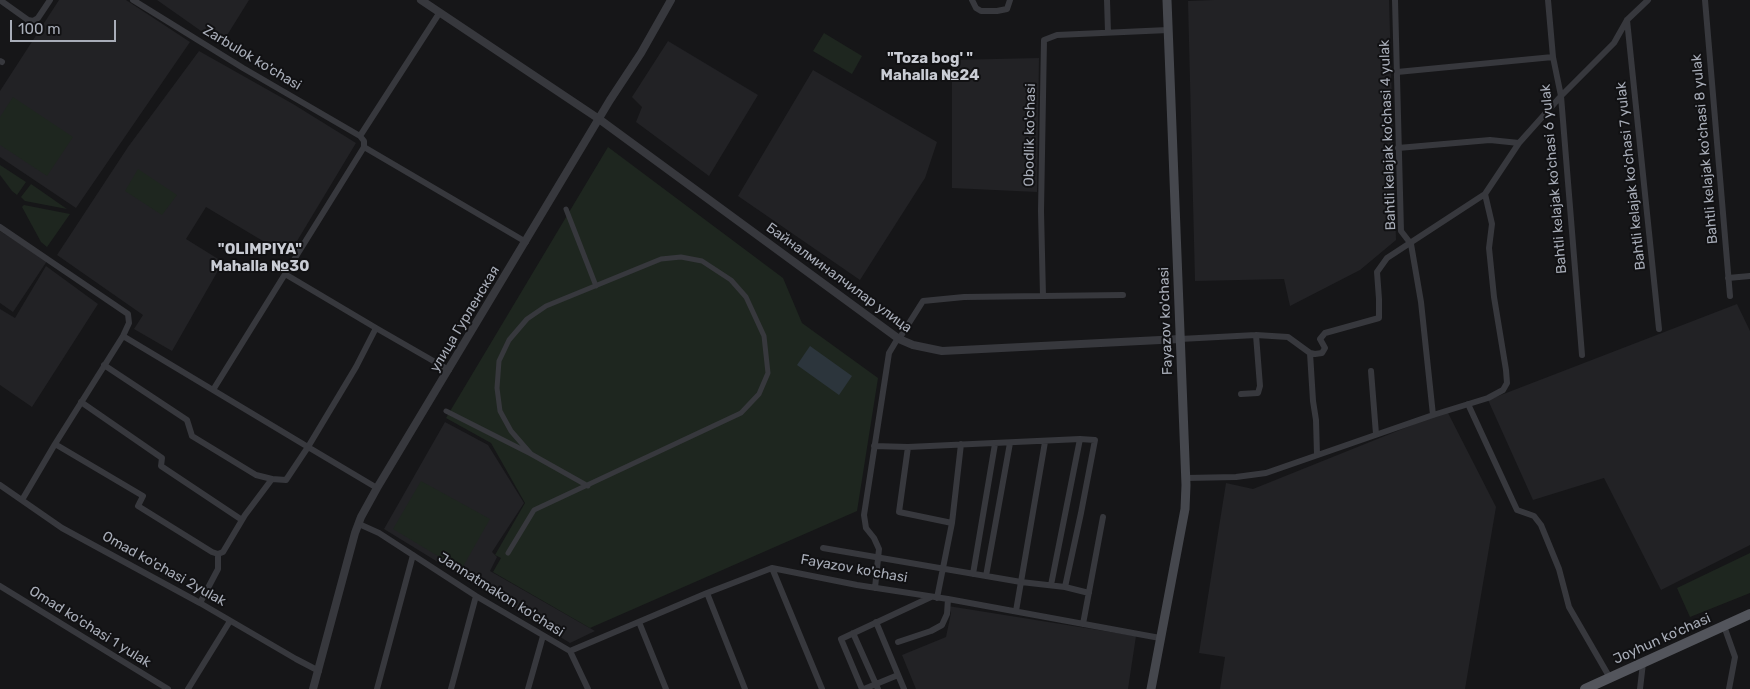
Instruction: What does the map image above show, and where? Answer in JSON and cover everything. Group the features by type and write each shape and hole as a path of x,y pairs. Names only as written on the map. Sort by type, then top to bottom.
{"main road":[{"name":"Fayazov ko'chasi","path":"1151,689 1185,509 1186,478 1166,0"},
{"name":"Joyhun ko'chasi","path":"1585,689 1750,614"}],"street":[{"path":"0,0 28,20 33,21 38,18 50,0"},
{"name":"Zarbulok ko'chasi","path":"133,0 243,68 360,136"},
{"name":"Байналминалчилар улица","path":"421,0 599,119 898,339 913,345 942,351 1256,335 1288,337 1310,353"},
{"name":"улица Гурленская","path":"314,689 356,533 377,488 599,119 641,53 671,0"},
{"path":"972,0 976,8 981,11 997,11 1007,9 1010,0"},
{"path":"1107,0 1108,32"},
{"name":"Bahtli kelajak ko'chasi 4 yulak","path":"1395,0 1401,232 1410,244 1425,330 1434,415"},
{"name":"Bahtli kelajak ko'chasi 6 yulak","path":"1548,0 1553,57 1561,96 1582,355"},
{"path":"1316,455 1316,420 1310,353 1322,354 1325,348 1320,339 1324,333 1379,318 1377,272 1387,258 1485,194 1519,143 1561,96 1614,43 1627,20 1648,0"},
{"name":"Bahtli kelajak ko'chasi 8 yulak","path":"1705,0 1730,296"},
{"path":"214,390 364,147 364,141 360,136 440,12"},
{"name":"Bahtli kelajak ko'chasi 7 yulak","path":"1627,20 1659,329"},
{"name":"Obodlik ko'chasi","path":"1043,296 1041,211 1044,40 1057,36 1168,30"},
{"path":"1397,72 1553,57"},
{"path":"1398,148 1490,140 1519,143"},
{"path":"364,147 526,242"},
{"path":"1186,478 1236,478 1266,473 1376,434 1488,398 1503,390 1507,382 1506,370 1494,297 1489,248 1492,224 1485,194"},
{"path":"566,209 596,286"},
{"path":"0,227 128,314 129,323 123,336 54,444 22,500"},
{"path":"508,553 534,510 741,413 759,394 768,373 764,336 746,297 731,280 702,261 681,257 662,259 546,306 527,319 509,340 499,361 497,388 500,411 511,431 531,454"},
{"path":"286,274 449,370"},
{"path":"1728,278 1750,276"},
{"path":"876,588 879,549 874,538 866,528 864,515 889,353 923,301 964,297 1084,294 1122,296"},
{"path":"104,365 187,420 192,436 256,475 286,480 356,367 376,328"},
{"path":"1241,394 1258,393 1260,386 1256,335"},
{"path":"123,336 377,488"},
{"path":"1371,371 1376,434"},
{"path":"81,402 162,458 162,466 242,520"},
{"path":"1468,404 1517,510 1534,516 1541,526 1559,569 1569,607 1610,678"},
{"path":"446,411 531,454 588,486"},
{"path":"874,446 908,447 1080,439 1095,440 1082,513 1065,587"},
{"path":"1080,439 1051,585 1089,593"},
{"path":"1016,611 1045,442"},
{"path":"986,576 1010,443"},
{"path":"54,444 143,496 138,506 218,554 223,552 242,520 272,478"},
{"path":"935,597 943,569 952,523 961,444"},
{"path":"973,574 995,444"},
{"path":"908,447 899,512 952,523"},
{"name":"Omad ko'chasi 2yulak","path":"0,485 62,528 319,670"},
{"path":"1083,624 1103,517"},
{"name":"Jannatmakon ko'chasi","path":"359,524 378,533 476,596 570,652 707,593 772,568"},
{"name":"Fayazov ko'chasi","path":"823,548 1021,582 1051,585"},
{"path":"200,603 218,569 218,554"},
{"path":"377,689 413,555"},
{"path":"772,568 822,689"},
{"name":"Fayazov ko'chasi","path":"772,568 1160,638"},
{"name":"Omad ko'chasi 1 yulak","path":"0,586 168,689"},
{"path":"707,593 746,689"},
{"path":"451,689 476,596"},
{"name":"Fayazov ko'chasi","path":"854,633 935,597"},
{"path":"898,642 942,626 947,614 948,599"},
{"path":"188,689 230,621"},
{"path":"639,622 666,689"},
{"path":"876,622 904,689"},
{"path":"1724,626 1735,657 1729,689"},
{"path":"877,687 854,633 841,639 863,689 877,687 898,675"},
{"path":"528,689 543,636"},
{"path":"570,652 588,689"},
{"path":"1640,689 1643,663"}],"shaded area":[{"path":"59,0 126,0 190,42 76,208 0,157 0,91"},
{"path":"157,0 249,0 221,45"},
{"path":"1389,0 1396,240 1360,270 1290,306 1284,279 1195,281 1188,1"},
{"path":"824,33 862,56 852,74 813,51"},
{"path":"668,41 758,95 709,176 636,122 642,107 632,97"},
{"path":"199,51 293,104 356,143 288,256 206,207 186,239 223,262 172,351 134,329 143,315 57,255 128,147"},
{"path":"1039,58 1037,192 952,188 952,60"},
{"path":"813,70 937,142 925,178 860,280 738,196"},
{"path":"13,97 73,137 47,176 0,145 0,117"},
{"path":"608,147 783,278 802,323 878,378 857,511 590,628 493,572 501,558 495,555 525,503 491,443 446,418"},
{"path":"0,165 26,182 17,195 0,175"},
{"path":"138,169 177,195 162,215 125,191"},
{"path":"31,184 67,209 25,201 21,197"},
{"path":"24,205 70,214 47,247 41,242 22,207"},
{"path":"0,231 47,261 13,312 0,303"},
{"path":"46,266 98,304 32,407 0,385 0,309 15,318"},
{"path":"1737,304 1750,331 1750,545 1661,590 1604,478 1533,500 1488,400"},
{"path":"810,346 852,376 839,395 797,365"},
{"path":"1447,411 1496,507 1465,689 1220,689 1225,657 1199,653 1226,483 1253,489"},
{"path":"445,422 488,445 524,503 492,552 497,557 490,571 595,631 570,643 384,529"},
{"path":"421,481 490,519 461,570 393,529"},
{"path":"1750,553 1750,593 1690,617 1677,588"},
{"path":"948,606 1136,636 1128,689 916,689 902,655 946,637 951,613"}],"district":[{"name":"\"Toza bog' \" Mahalla №24","path":"930,68"},
{"name":"\"OLIMPIYA\" Mahalla №30","path":"260,258"}]}
